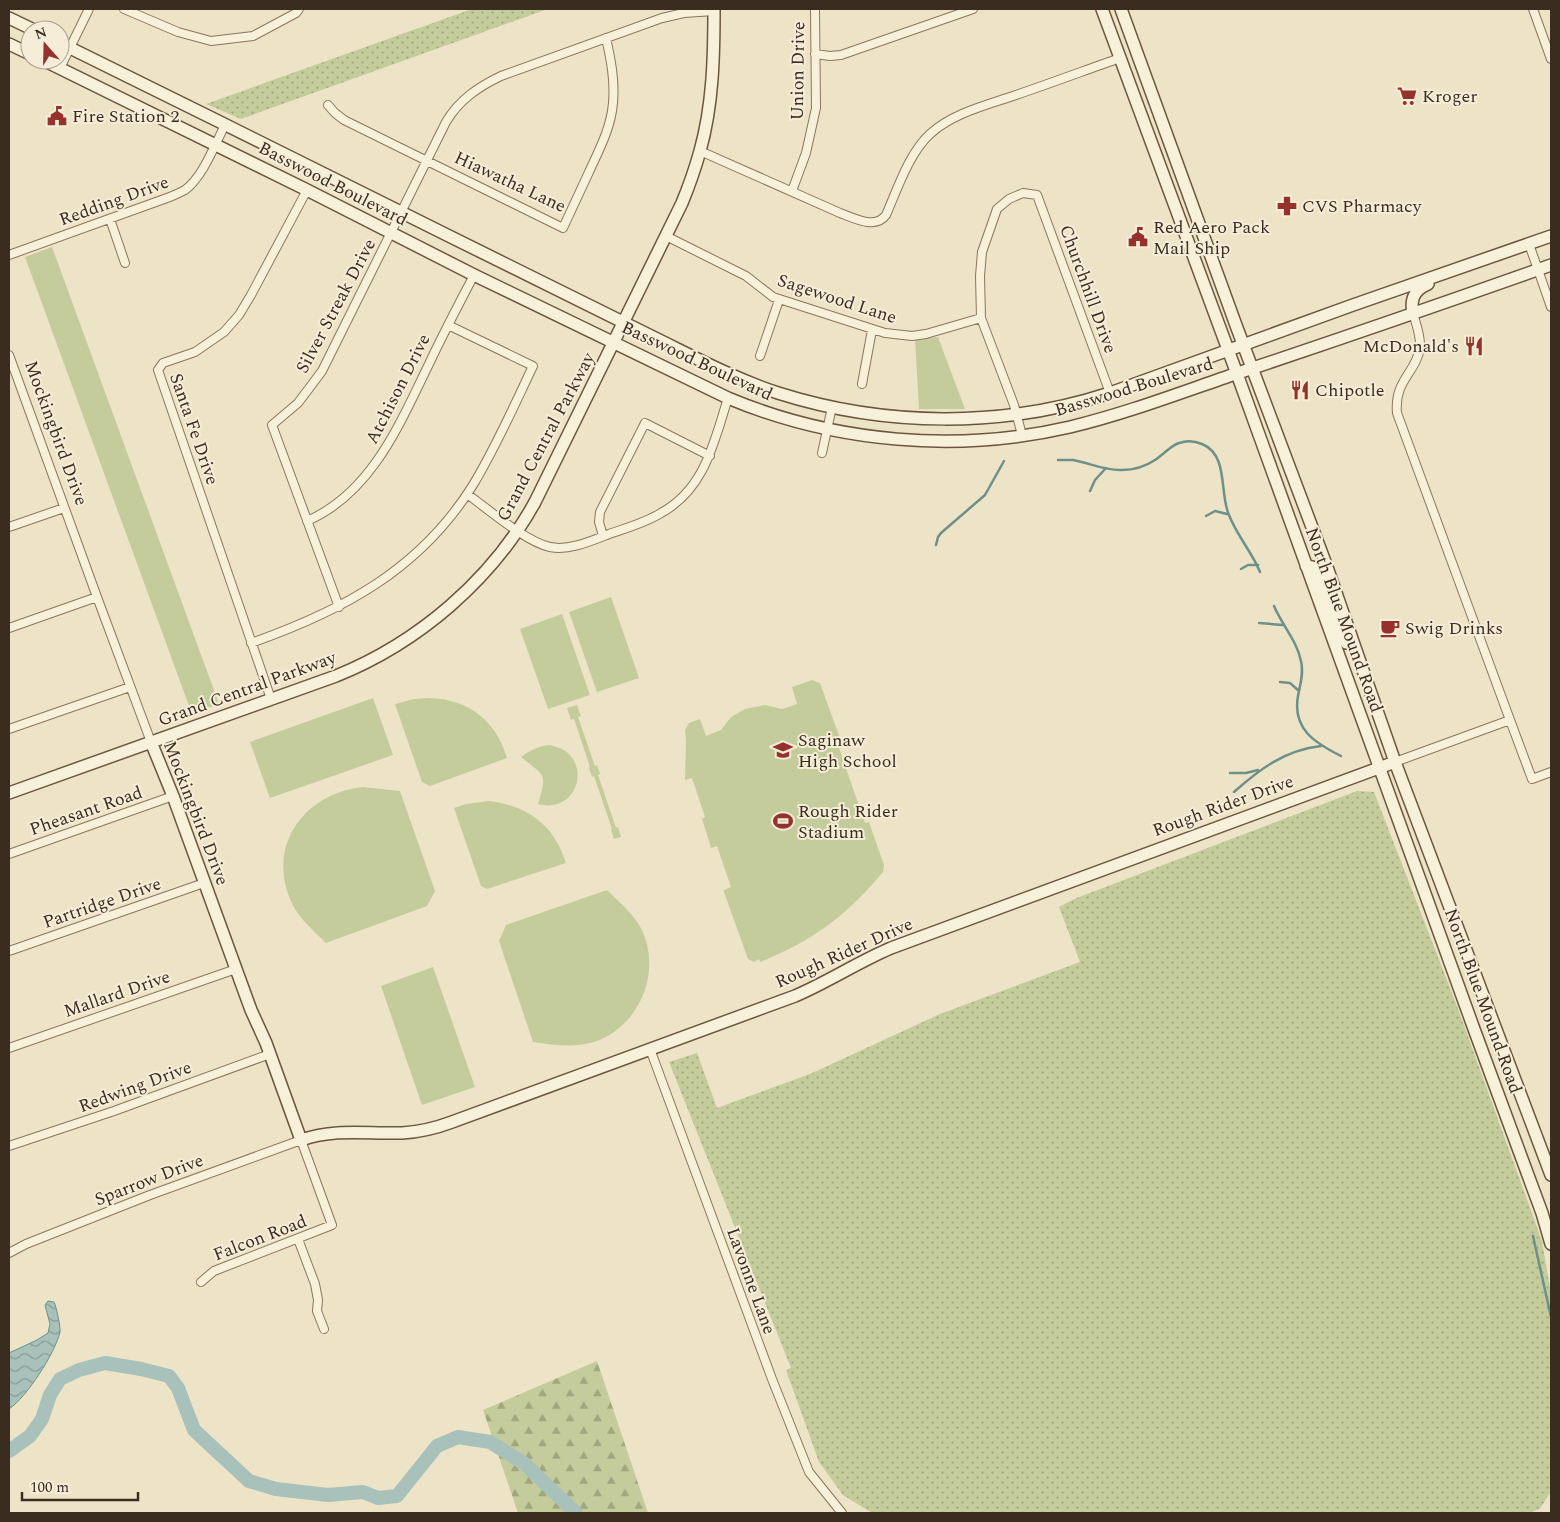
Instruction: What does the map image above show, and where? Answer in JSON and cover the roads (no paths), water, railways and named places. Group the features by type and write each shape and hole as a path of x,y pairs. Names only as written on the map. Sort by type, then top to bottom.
{"main road":[{"name":"North Blue Mound Road","path":"1102,9 1237,373 1474,1029 1547,1211 1551,1239"},
{"name":"North Blue Mound Road","path":"1121,9 1243,345 1327,567 1395,762 1551,1175"},
{"name":"Grand Central Parkway","path":"9,792 349,671 374,659 429,623 464,593 489,567 528,516 682,202 700,151 710,102 714,10"},
{"name":"Basswood Boulevard","path":"70,48 747,382 794,398 863,413 917,418 959,419 1017,414 1072,404 1110,393 1551,236"},
{"name":"Basswood Boulevard","path":"64,70 474,275 728,398 773,415 827,429 872,436 923,441 979,440 1067,428 1112,416 1551,265"},
{"path":"1413,314 1412,301 1415,293 1433,282 1441,274"},
{"path":"1306,566 1312,567 1319,573 1348,647 1358,656"},
{"name":"Mockingbird Drive","path":"151,742 173,796 251,1010 270,1054 301,1140"},
{"name":"Rough Rider Drive","path":"301,1140 342,1132 405,1133 440,1126 795,996 821,985 865,960 891,948 1395,762"}],"street":[{"path":"70,38 89,9"},
{"path":"124,9 178,32 211,41 253,36 300,9"},
{"name":"Union Drive","path":"792,191 806,153 816,108 815,9"},
{"path":"815,54 841,55 972,9"},
{"path":"1533,9 1551,59"},
{"name":"Silver Streak Drive","path":"339,607 272,425 298,403 322,371 450,115 463,100 479,87 501,76 674,15 714,10"},
{"name":"Hiawatha Lane","path":"427,160 563,228 601,147 610,119 613,105 614,81 606,38"},
{"path":"700,151 860,221 876,223 880,222 886,215 918,148 929,135 943,125 954,118 1120,58"},
{"path":"328,104 344,120 427,160"},
{"name":"Redding Drive","path":"9,255 167,198 186,189 198,176 225,125"},
{"name":"Santa Fe Drive","path":"270,699 158,370 163,363 196,352 224,332 239,315 307,190"},
{"name":"Churchhill Drive","path":"981,318 979,295 982,252 997,209 1009,199 1023,194 1038,195 1110,393"},
{"path":"110,218 125,263"},
{"name":"Sagewood Lane","path":"666,236 746,276 767,294 780,300 872,330 912,336 942,330 981,318"},
{"path":"1529,244 1551,306"},
{"name":"Atchison Drive","path":"307,521 326,511 347,494 377,461 394,434 474,275"},
{"path":"760,356 780,300"},
{"path":"1413,314 1419,334 1420,347 1416,360 1399,391 1397,413 1532,780 1551,772"},
{"path":"981,318 1017,414 1022,435"},
{"path":"251,644 303,624 339,607 377,584 416,552 442,526 467,494 488,460 533,366 448,325"},
{"path":"862,384 872,330"},
{"name":"Mockingbird Drive","path":"9,355 151,742"},
{"path":"467,494 518,531 542,545 558,548 578,545 651,519 671,507 694,484 701,474 710,456 728,398"},
{"path":"822,453 832,407"},
{"path":"603,536 599,522 600,512 645,424 710,456"},
{"path":"9,527 64,508"},
{"path":"9,628 97,597"},
{"path":"9,729 130,686"},
{"path":"1395,762 1510,720"},
{"name":"Pheasant Road","path":"9,854 173,796"},
{"name":"Partridge Drive","path":"9,951 204,883"},
{"name":"Mallard Drive","path":"9,1048 236,969"},
{"name":"Lavonne Lane","path":"650,1049 772,1379 809,1472 842,1513"},
{"name":"Redwing Drive","path":"9,1146 114,1111 270,1054"},
{"name":"Mockingbird Drive","path":"301,1140 332,1225"},
{"name":"Sparrow Drive","path":"9,1253 26,1244 150,1195 301,1140"},
{"name":"Falcon Road","path":"202,1282 214,1271 332,1225"},
{"path":"298,1239 315,1284 318,1300 317,1311 324,1329"}],"water":[{"path":"48,1301 54,1302 57,1312 60,1332 57,1341 32,1385 9,1409 9,1353 48,1333 50,1324 45,1305"}],"waterway":[{"path":"1058,460 1073,460 1110,469 1126,470 1151,462 1179,443 1191,441 1202,444 1211,449 1220,465 1229,515 1260,572"},
{"path":"936,545 941,533 985,495 1004,461"},
{"path":"1090,491 1095,480 1106,468"},
{"path":"1206,516 1215,511 1227,514"},
{"path":"1241,569 1248,565 1258,565"},
{"path":"1274,606 1296,647 1302,665 1297,708 1302,726 1314,740 1341,756"},
{"path":"1259,623 1283,625"},
{"path":"1280,682 1290,683 1299,691"},
{"path":"1234,792 1263,768 1285,756 1308,748 1321,746"},
{"path":"1230,773 1246,773 1258,770"},
{"path":"1533,1236 1551,1317"},
{"path":"9,1451 30,1436 42,1419 50,1395 60,1379 79,1370 105,1363 169,1376 178,1388 194,1430 249,1481 276,1489 328,1495 363,1492 378,1498 397,1496 437,1446 458,1437 490,1442 525,1464 576,1513"}],"place":[{"name":"Kroger","path":"1407,96"},
{"name":"Fire Station 2","path":"57,116"},
{"name":"CVS Pharmacy","path":"1287,206"},
{"name":"Red Aero Pack Mail Ship","path":"1138,237"},
{"name":"McDonald's","path":"1474,346"},
{"name":"Chipotle","path":"1300,390"},
{"name":"Swig Drinks","path":"1390,628"},
{"name":"Saginaw High School","path":"783,750"},
{"name":"Rough Rider Stadium","path":"783,821"}]}
